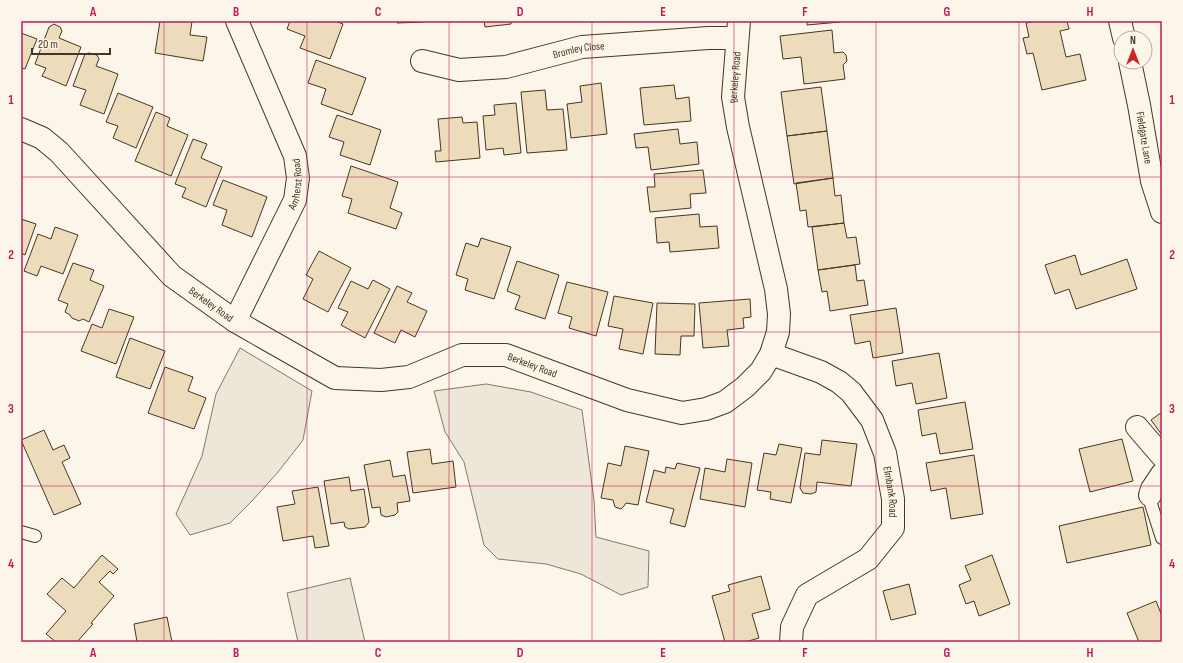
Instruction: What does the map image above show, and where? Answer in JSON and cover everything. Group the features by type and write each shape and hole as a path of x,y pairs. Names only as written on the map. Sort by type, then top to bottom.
{"street":[{"name":"Amherst Road","path":"235,321 295,200 298,178 295,156 237,21"},
{"name":"Berkeley Road","path":"21,129 42,138 59,152 172,276 235,321 335,378 381,380 409,377 462,355 506,355 628,400 682,413 706,409 726,402 745,388 761,371 772,354 778,332 776,289 738,127 734,97 738,30"},
{"name":"Bromley Close","path":"422,61 459,70 506,67 582,47 708,38 738,30"},
{"name":"Fieldgate Lane","path":"1132,70 1157,179 1162,212"},
{"name":"Elmbank Road","path":"772,354 821,372 839,382 851,392 872,420 885,453 893,499 893,528 868,559 806,595 792,627 791,642"},
{"path":"1137,426 1162,456"},
{"path":"1150,495 1152,489 1162,474"}],"lane":[{"path":"1150,495 1151,504 1162,538"},
{"path":"21,532 35,536"}],"shaded area":[{"path":"240,348 312,391 303,440 278,472 230,523 190,535 176,514 202,456 216,394"},
{"path":"486,384 531,392 582,410 594,500 596,537 649,551 648,587 621,595 581,574 546,564 498,559 484,545 464,462 445,432 434,391"},
{"path":"350,578 365,642 298,642 287,593"}],"building":[{"path":"160,21 192,21 190,35 207,37 203,61 155,53"},
{"path":"290,21 335,21 343,24 330,59 300,48 305,36 287,29"},
{"path":"397,21 423,21 423,22 397,23"},
{"path":"484,21 511,21 511,24 485,27"},
{"path":"807,21 840,21 840,22 807,25"},
{"path":"1037,21 1067,21 1069,29 1060,31 1066,57 1080,54 1086,80 1042,90 1033,53 1027,54 1023,38 1029,37 1026,23"},
{"path":"54,24 60,27 62,31 59,38 81,47 66,86 42,76 46,68 35,64 49,27"},
{"path":"832,30 834,53 843,52 846,55 847,61 843,65 845,79 804,84 801,57 783,59 780,36"},
{"path":"21,33 37,39 25,69 21,68"},
{"path":"89,53 97,55 99,59 96,66 118,74 104,114 80,105 86,90 73,86 85,54"},
{"path":"316,60 366,78 352,115 321,104 326,89 308,83"},
{"path":"601,83 607,134 571,138 567,104 582,102 580,86"},
{"path":"674,85 676,99 689,97 691,121 644,125 640,88"},
{"path":"821,87 827,131 787,136 781,92"},
{"path":"545,90 547,110 563,109 567,150 527,153 521,92"},
{"path":"118,93 153,107 136,148 113,138 118,126 106,122"},
{"path":"516,103 521,153 504,155 503,148 486,150 483,116 495,115 494,105"},
{"path":"156,112 170,118 167,126 188,135 171,176 135,161"},
{"path":"337,115 381,130 370,165 340,155 344,142 329,137"},
{"path":"462,117 463,123 477,122 480,158 436,162 435,151 441,151 438,119"},
{"path":"678,129 680,144 697,142 699,164 651,170 648,147 636,148 634,134"},
{"path":"827,131 833,178 794,184 787,136"},
{"path":"193,139 207,144 201,158 222,167 206,207 182,197 186,188 175,184"},
{"path":"351,166 398,182 390,208 402,213 396,229 348,213 352,199 342,196"},
{"path":"703,170 706,193 690,194 691,208 650,212 647,187 655,187 654,174"},
{"path":"833,178 835,196 841,195 844,223 808,227 806,210 800,211 796,183"},
{"path":"223,180 267,197 252,237 222,225 227,210 213,205"},
{"path":"699,214 700,227 717,226 719,248 670,252 669,242 657,243 655,218"},
{"path":"21,219 36,224 25,255 21,253"},
{"path":"844,223 847,238 856,237 860,264 818,270 812,227"},
{"path":"55,227 78,235 63,274 41,266 37,276 24,271 38,234 51,239"},
{"path":"481,238 511,247 494,299 465,290 468,279 456,275 466,243 478,247"},
{"path":"319,251 351,268 328,312 303,299 313,279 306,275"},
{"path":"1075,255 1081,275 1127,259 1137,289 1076,309 1069,289 1055,294 1045,265"},
{"path":"517,261 559,275 545,319 515,309 520,296 507,291"},
{"path":"73,263 94,270 90,280 104,286 89,322 83,319 79,321 72,318 65,312 68,304 58,300"},
{"path":"855,265 857,281 864,280 868,305 830,311 827,291 822,292 818,270"},
{"path":"373,280 390,289 365,338 341,325 348,312 338,308 351,281 368,289"},
{"path":"567,282 608,292 596,336 569,328 572,317 558,313"},
{"path":"397,286 412,293 407,302 427,311 415,337 401,330 395,343 374,333"},
{"path":"614,296 653,303 643,354 619,349 623,329 608,326"},
{"path":"750,299 751,317 743,318 744,328 727,330 729,346 703,348 699,303"},
{"path":"657,303 695,304 694,336 681,336 680,355 655,354"},
{"path":"896,308 903,353 873,358 870,341 855,344 850,315"},
{"path":"109,309 134,317 116,364 81,351 92,324 102,328"},
{"path":"130,338 165,351 150,389 116,377"},
{"path":"939,353 947,398 916,404 912,383 896,386 892,361"},
{"path":"165,367 193,377 188,391 206,398 194,429 148,413"},
{"path":"965,402 973,449 940,454 936,433 922,436 918,410"},
{"path":"1162,412 1162,435 1151,420"},
{"path":"44,430 53,450 64,445 70,458 62,462 81,504 54,515 21,440"},
{"path":"1122,439 1133,481 1090,492 1079,449"},
{"path":"822,440 857,444 851,486 817,482 816,492 811,494 803,493 800,488 805,453 820,455"},
{"path":"779,444 802,448 791,503 770,499 771,492 757,490 764,453 776,455"},
{"path":"625,446 649,451 638,505 626,503 621,509 615,507 613,500 601,498 608,463 621,466"},
{"path":"430,449 432,464 453,461 456,487 413,493 407,452"},
{"path":"974,455 983,514 951,519 946,488 931,491 926,463"},
{"path":"727,459 752,463 745,507 700,499 705,468 725,472"},
{"path":"390,460 393,477 405,475 410,501 397,503 398,512 395,515 386,517 381,515 380,507 372,508 364,465"},
{"path":"677,463 700,468 685,527 670,523 674,509 646,502 654,470 665,473 666,467 675,469"},
{"path":"349,477 351,491 364,489 369,522 365,527 349,529 345,527 344,522 331,524 324,481"},
{"path":"318,487 329,546 315,548 313,536 283,541 277,507 295,504 292,491"},
{"path":"1143,507 1151,545 1067,563 1059,526"},
{"path":"102,555 118,569 113,574 110,571 99,582 114,596 77,642 56,642 46,634 66,611 47,594 62,578 74,588"},
{"path":"992,555 1010,604 979,616 974,601 966,604 959,585 971,580 965,566"},
{"path":"761,576 770,609 752,614 759,638 745,642 725,642 712,596 730,591 728,585"},
{"path":"909,584 916,614 891,620 883,591"},
{"path":"1156,601 1162,616 1162,642 1139,642 1127,613"},
{"path":"167,617 172,642 137,642 134,624"}]}
